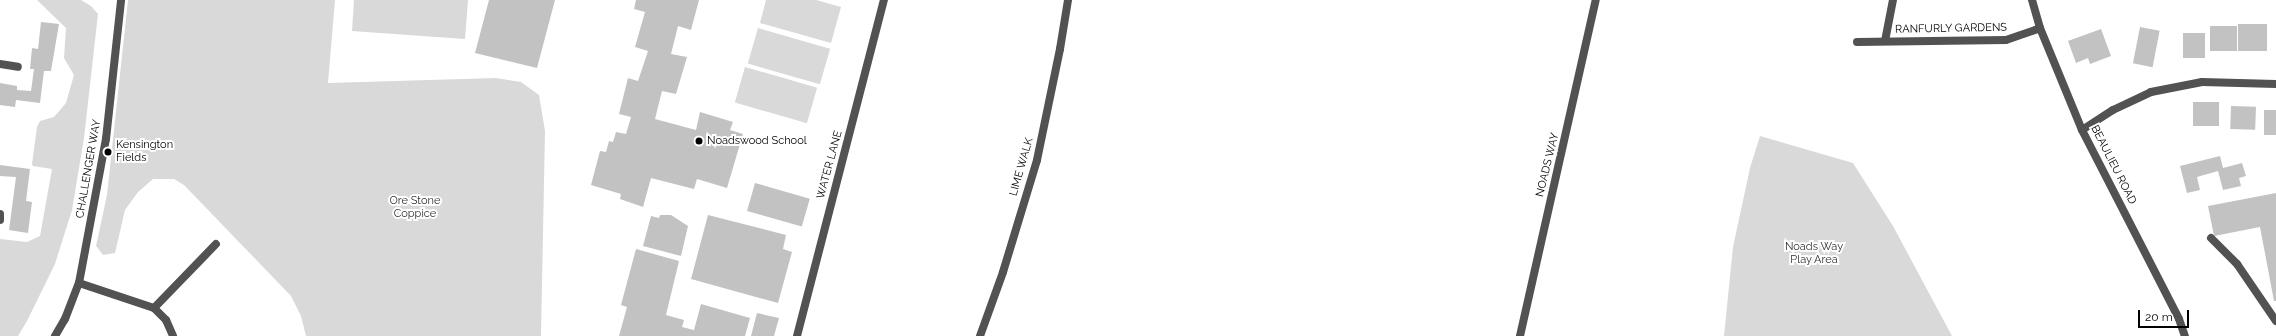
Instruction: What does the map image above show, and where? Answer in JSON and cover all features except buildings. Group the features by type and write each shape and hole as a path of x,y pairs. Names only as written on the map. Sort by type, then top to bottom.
{"street":[{"name":"CHALLENGER WAY","path":"54,336 65,319 79,283 106,139 121,0"},
{"name":"WATER LANE","path":"797,336 884,0"},
{"name":"LIME WALK","path":"980,336 1003,272 1037,160 1060,49 1068,0"},
{"name":"NOADS WAY","path":"1520,336 1596,0"},
{"name":"RANFURLY GARDENS","path":"1885,41 1893,0"},
{"name":"BEAULIEU ROAD","path":"2032,0 2040,28 2082,130 2179,319 2185,336"},
{"name":"RANFURLY GARDENS","path":"1856,42 2006,40 2040,28"},
{"path":"0,64 18,67"},
{"path":"2082,130 2113,110 2151,92 2202,82 2276,84"},
{"path":"0,214 0,220"},
{"path":"2211,238 2237,264 2276,321"},
{"path":"154,308 216,244"},
{"path":"79,283 154,308 166,320 173,336"}],"green space":[{"path":"37,0 81,0 91,6 98,14 84,138 72,210 55,264 27,321 18,336 0,336 0,239 27,242 40,236 52,169 33,166 32,164 37,127 40,121 54,117 66,103 74,75 64,58 66,28"},
{"name":"Ore Stone Coppice","path":"128,0 335,0 328,83 496,78 521,82 539,95 545,131 541,336 306,336 301,316 291,296 184,185 174,179 153,179 138,192 125,210 115,253 103,255 96,246 107,195"},
{"path":"354,0 468,0 465,39 352,31"},
{"path":"766,0 816,0 841,7 831,43 760,23"},
{"path":"758,28 830,49 820,84 748,64"},
{"path":"745,67 817,88 807,123 735,103"},
{"name":"Noads Way Play Area","path":"1760,136 1853,163 1893,226 1952,336 1724,336 1733,247 1750,168"}],"place":[{"name":"Noadswood School","path":"699,141"},
{"name":"Kensington Fields","path":"108,152"}]}
